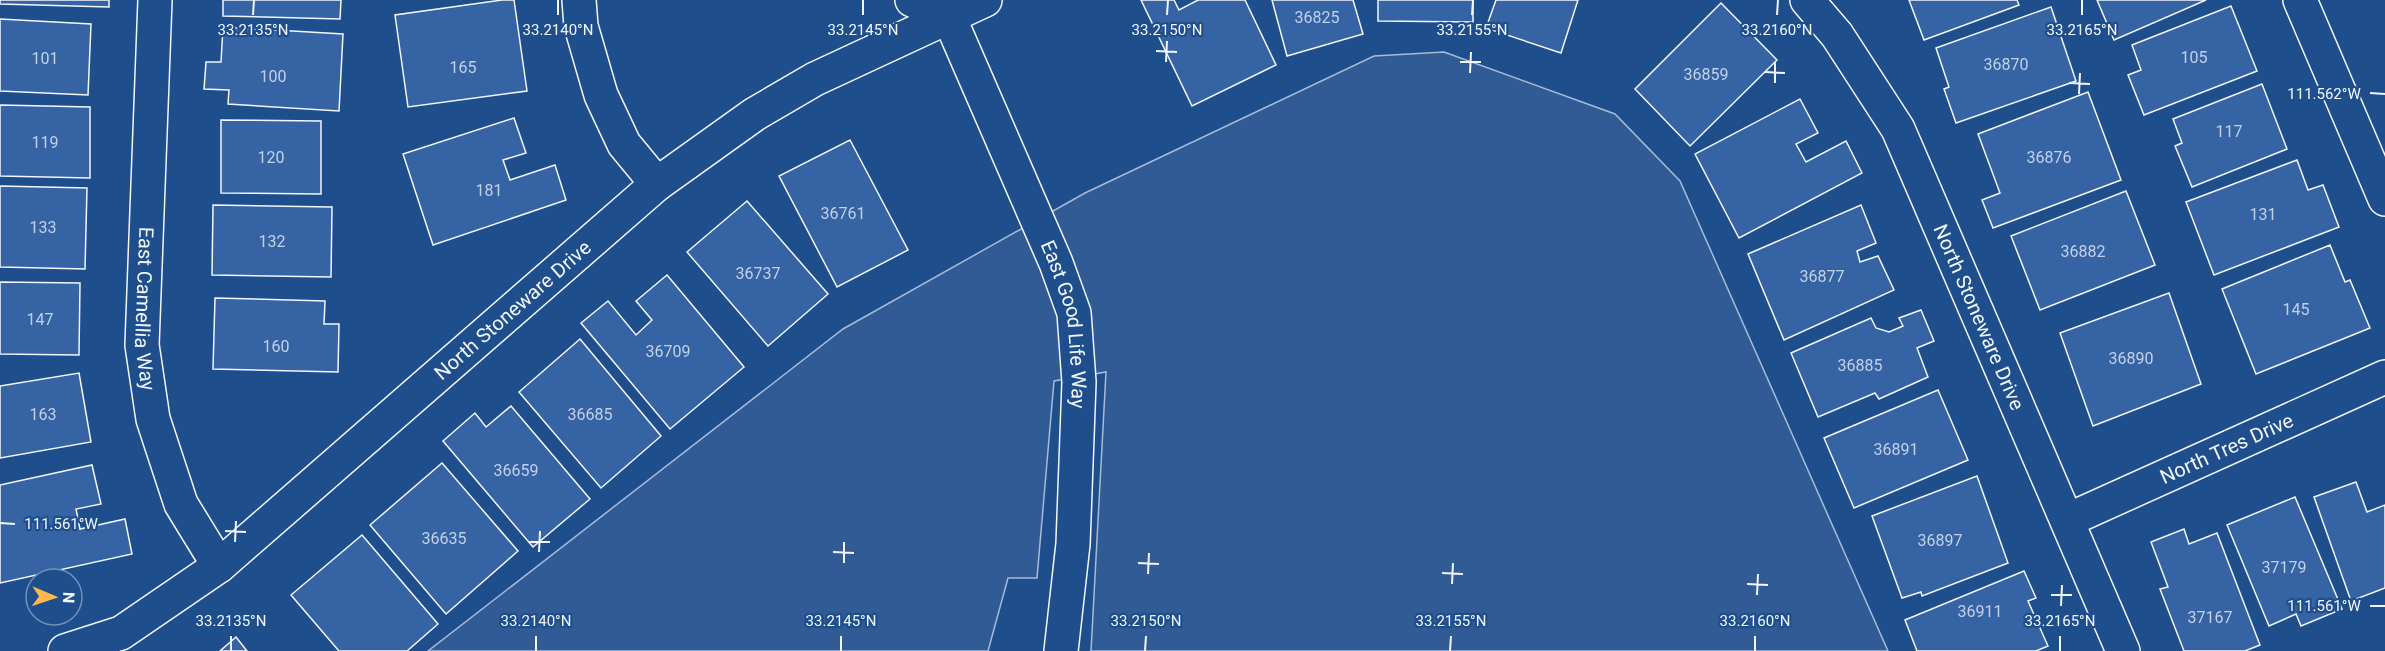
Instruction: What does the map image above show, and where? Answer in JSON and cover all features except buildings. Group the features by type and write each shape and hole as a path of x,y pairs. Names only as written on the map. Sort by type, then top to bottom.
{"street":[{"name":"East Camellia Way","path":"155,0 142,345 153,419 181,504 219,566"},
{"path":"579,0 581,26 602,95 624,144 657,184"},
{"path":"912,0 950,9"},
{"name":"North Stoneware Drive","path":"64,651 121,633 219,566 657,184 755,114 815,79 950,9 985,0"},
{"name":"North Stoneware Drive","path":"1807,0 1837,35 1898,129 2123,651"},
{"path":"2300,0 2385,199"},
{"name":"East Good Life Way","path":"950,9 1056,263 1074,313 1079,382 1074,521 1061,651"},
{"name":"North Tres Drive","path":"2068,520 2385,377"}],"shaded area":[{"path":"1444,52 1615,114 1680,181 1888,651 1091,651 1106,372 1054,381 1037,578 1008,578 988,651 428,651 843,329 1085,193 1374,56"}]}
